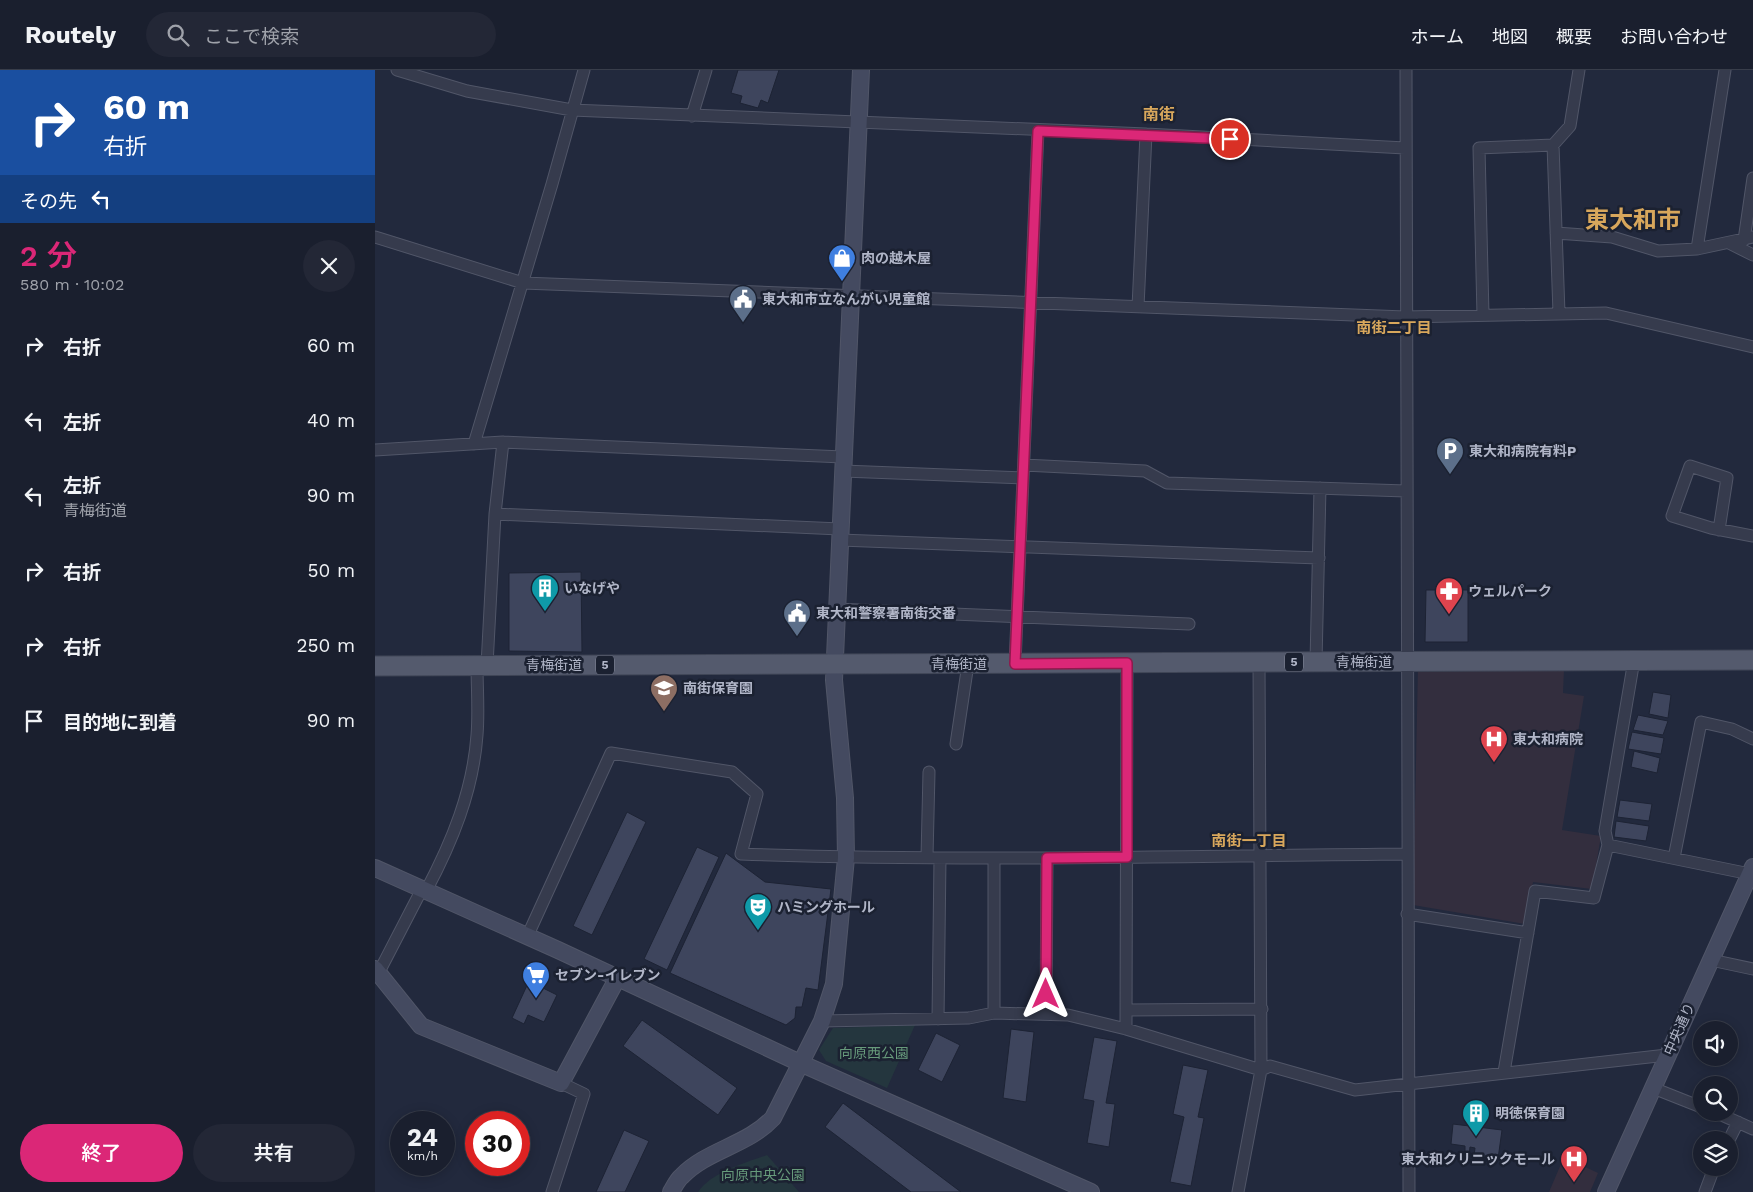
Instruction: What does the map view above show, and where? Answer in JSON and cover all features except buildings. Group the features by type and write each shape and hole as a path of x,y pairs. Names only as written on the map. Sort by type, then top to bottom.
{"main road":[{"name":"青梅街道","path":"375,666 1753,660"}],"street":[{"path":"397,70 467,91 573,110 859,124 1146,134 1405,148"},
{"path":"474,444 523,283 584,70"},
{"path":"692,116 706,70"},
{"path":"671,1192 682,1176 695,1166 762,1129 773,1118 823,1021 835,984 846,858 845,798 834,664 861,70"},
{"path":"1406,70 1405,317 1409,1192"},
{"path":"1483,315 1479,148 1553,144 1570,126 1579,70"},
{"path":"1697,249 1725,70"},
{"path":"1015,664 1038,131"},
{"path":"1138,307 1146,134"},
{"path":"1553,144 1559,313"},
{"path":"1556,233 1612,237 1658,251 1697,249 1748,239 1753,178"},
{"path":"375,237 523,283 1405,317 1607,313 1753,347"},
{"path":"1729,244 1753,255"},
{"path":"503,442 495,514 477,738 467,790 457,825 424,890 377,971 421,1026 584,1094 552,1192"},
{"path":"375,450 503,442 843,464 1023,478"},
{"path":"1023,465 1145,471 1167,483 1406,491"},
{"path":"1719,530 1727,478 1690,466 1672,516 1719,530 1753,536"},
{"path":"1316,662 1320,488"},
{"path":"495,514 1020,547 1319,558"},
{"path":"837,608 1189,624"},
{"path":"1504,1072 1535,891 1594,898 1608,846 1605,831 1635,660"},
{"path":"1238,1192 1261,1070 1259,662"},
{"path":"1126,1028 1127,663"},
{"path":"956,744 968,664"},
{"path":"1675,858 1701,722 1732,729 1753,738"},
{"path":"527,937 611,753 732,772 757,794 741,854 846,858 927,857 994,859 1407,854"},
{"path":"927,857 929,772"},
{"path":"1608,846 1751,871"},
{"path":"938,1019 941,858"},
{"path":"1046,1014 1047,858"},
{"path":"994,859 994,1013"},
{"path":"375,868 618,977 800,1063 1089,1192"},
{"name":"中央通り","path":"1606,1192 1751,871"},
{"path":"1407,914 1528,934"},
{"path":"1711,960 1753,969"},
{"path":"561,1083 618,977"},
{"path":"1127,1010 1262,1009"},
{"path":"823,1021 969,1018 994,1013 1068,1014 1126,1028 1261,1070 1270,1066 1355,1090 1667,1055"},
{"path":"1653,1088 1693,1104"},
{"path":"1734,1131 1738,1122 1753,1130"},
{"path":"1705,1192 1712,1176"}],"shaded area":[{"name":"東大和病院","path":"1418,667 1564,669 1563,693 1584,696 1562,830 1601,836 1592,889 1533,882 1525,924 1413,905"},
{"name":"東大和クリニックモール","path":"1564,1157 1598,1173 1590,1192 1549,1192"}],"green space":[{"name":"向原西公園","path":"915,1025 887,1088 826,1061 819,1050 833,1028"},
{"name":"向原中央公園","path":"767,1155 799,1192 698,1192 704,1185 720,1174"}],"place":[{"name":"肉の越木屋","path":"842,282"},
{"name":"東大和市立なんがい児童館","path":"743,323"},
{"name":"東大和病院有料P","path":"1450,475"},
{"name":"いなげや","path":"545,612"},
{"name":"ウェルパーク","path":"1449,615"},
{"name":"東大和警察署南街交番","path":"797,637"},
{"name":"南街保育園","path":"664,712"},
{"name":"東大和病院","path":"1494,763"},
{"name":"ハミングホール","path":"758,931"},
{"name":"セブン-イレブン","path":"536,999"},
{"name":"明徳保育園","path":"1476,1137"},
{"name":"東大和クリニックモール","path":"1574,1183"}],"district":[{"name":"南街","path":"1159,114"},
{"name":"東大和市","path":"1633,220"},
{"name":"南街二丁目","path":"1394,328"},
{"name":"南街一丁目","path":"1249,841"}],"route":[{"path":"1046,994 1047,858 1127,857 1127,663 1015,664 1038,131 1230,139"}]}
